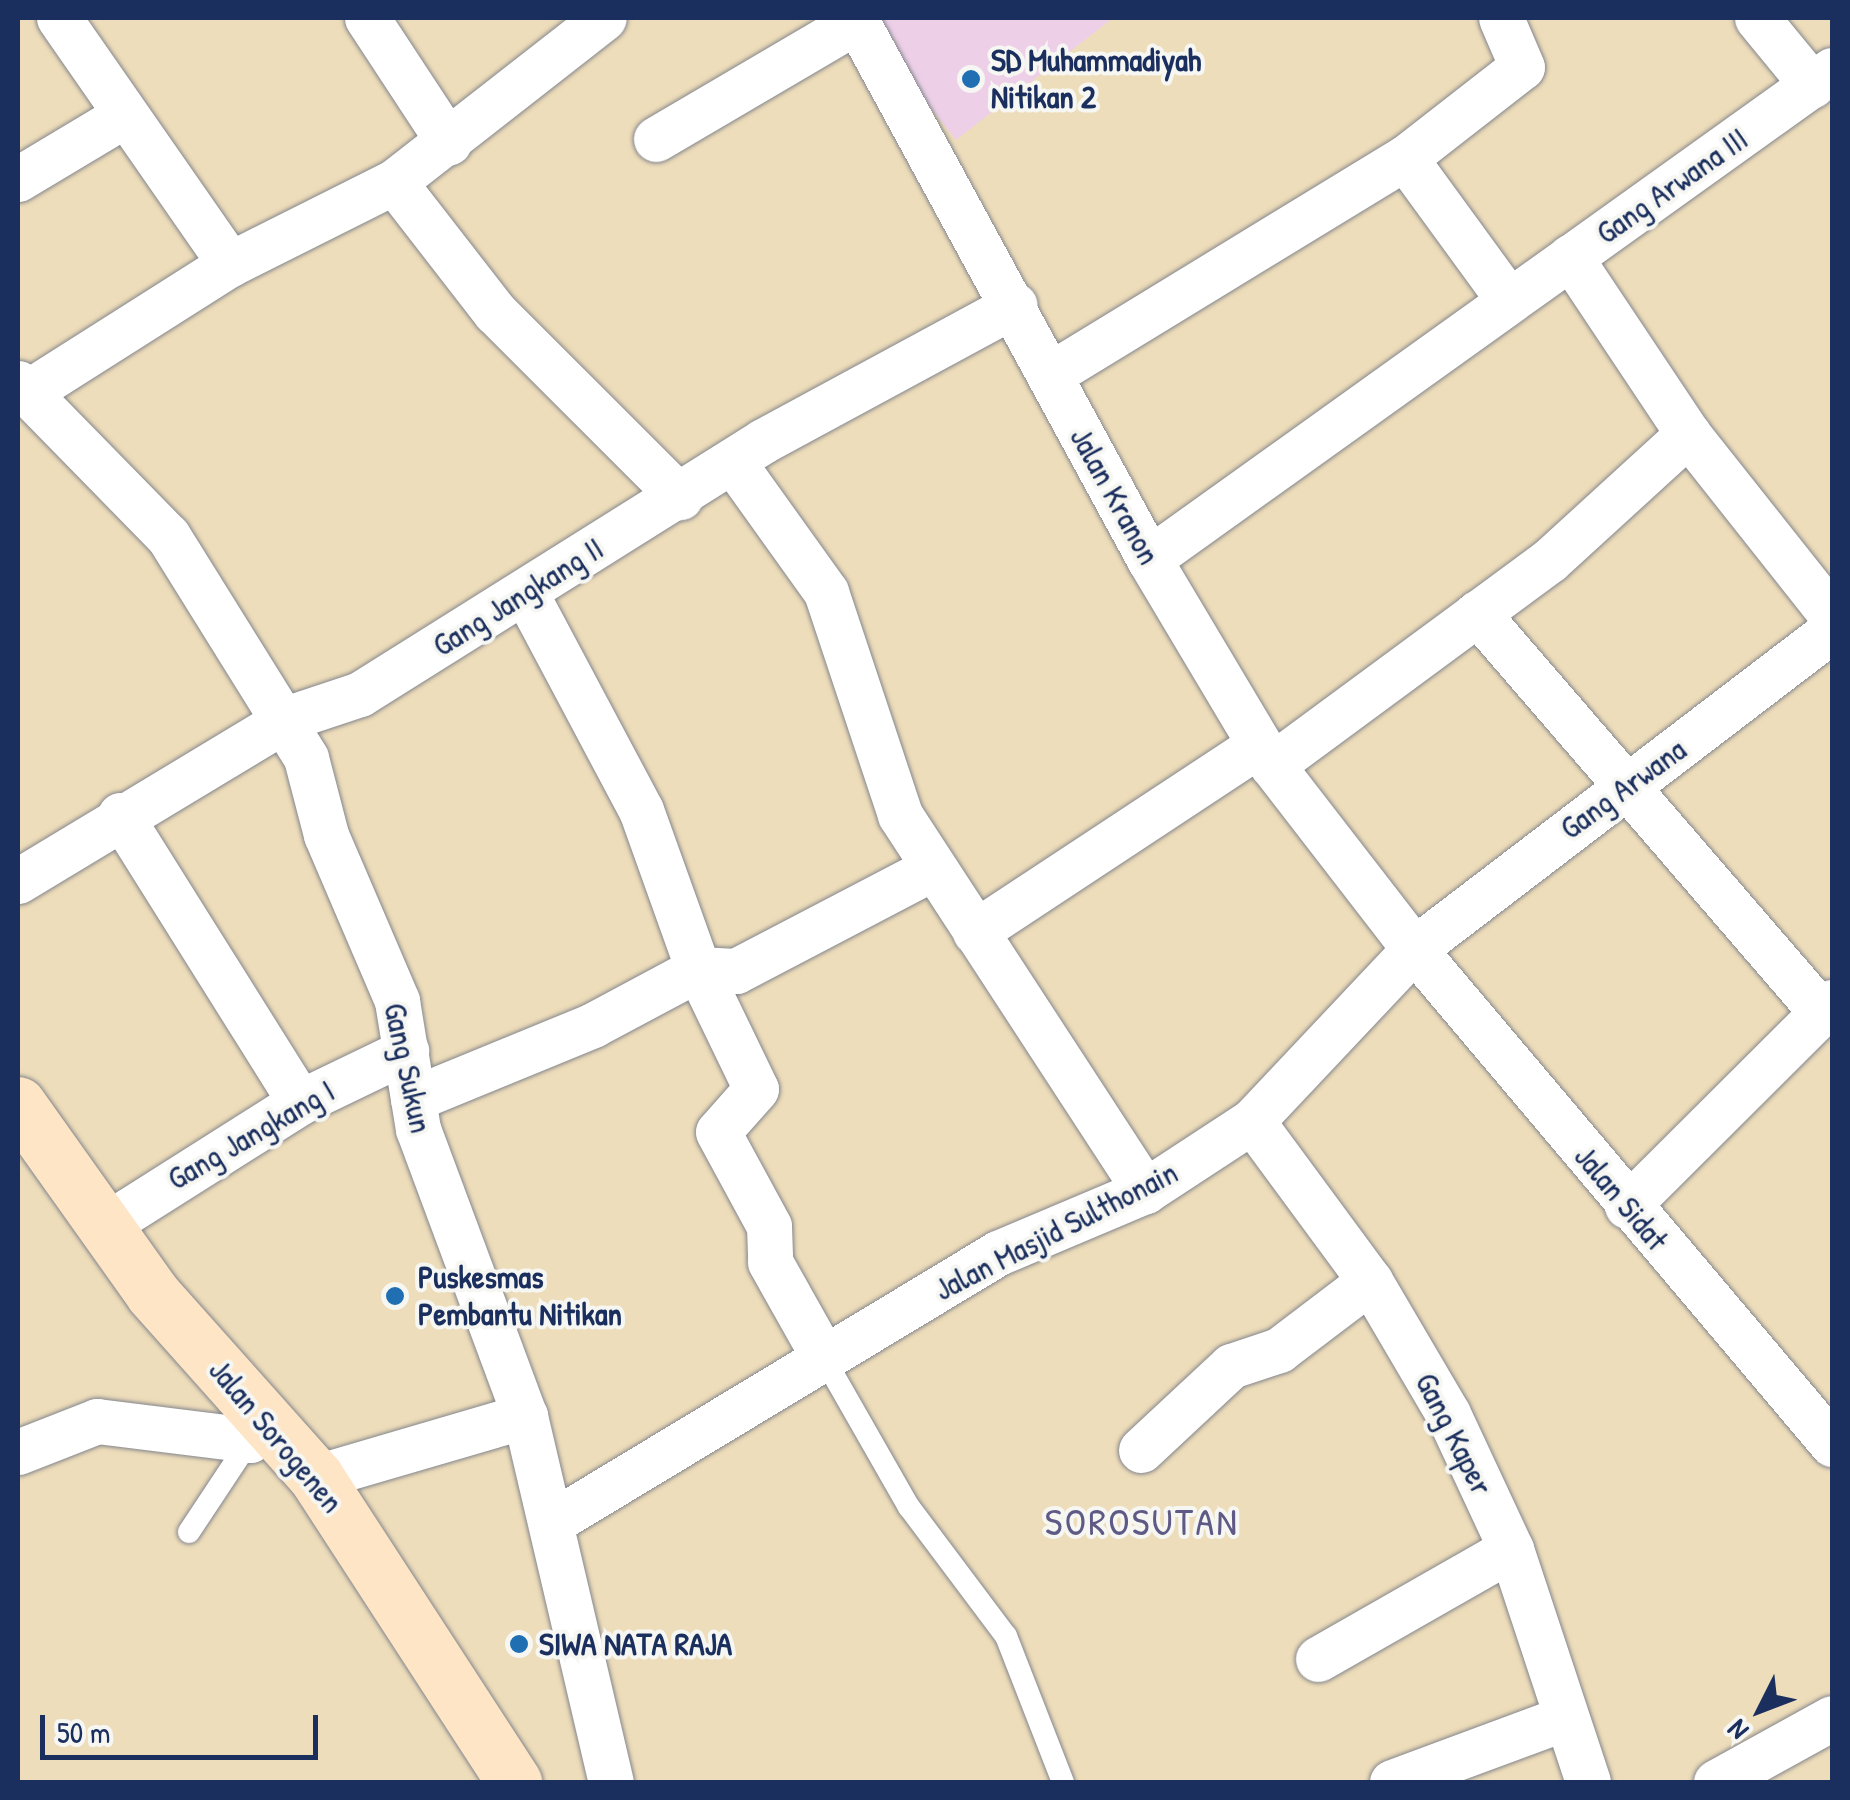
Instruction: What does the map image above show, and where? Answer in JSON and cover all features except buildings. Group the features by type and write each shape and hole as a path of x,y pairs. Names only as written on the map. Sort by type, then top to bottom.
{"main road":[{"name":"Jalan Sorogenen","path":"18,1104 101,1228 260,1432 316,1478 514,1782"}],"street":[{"path":"59,18 230,264"},
{"path":"368,18 449,143"},
{"path":"23,387 230,264 394,182 449,143 604,18"},
{"path":"1048,375 1405,158 1522,67 1501,18"},
{"path":"1758,18 1822,78"},
{"path":"656,139 856,19"},
{"name":"Jalan Kranon","path":"856,19 1015,306 1148,559 1265,755 1414,949"},
{"name":"Gang Arwana III","path":"1148,559 1822,78"},
{"path":"18,179 125,115"},
{"path":"1405,158 1508,299"},
{"path":"394,182 495,312 680,497"},
{"path":"1570,257 1688,434 1832,616"},
{"name":"Gang Jangkang II","path":"18,880 120,815 288,718 360,694 733,462 1015,306"},
{"name":"Gang Sukun","path":"23,387 168,536 288,718 397,1001 414,1099 525,1416 611,1782"},
{"path":"975,932 1265,755 1477,613 1550,560 1688,434"},
{"path":"733,462 826,592 900,815 1145,1191"},
{"path":"524,592 642,810 698,969 756,1089 718,1132 769,1226 770,1262 825,1360"},
{"path":"1477,613 1825,1021 1627,1206"},
{"name":"Gang Arwana","path":"1414,949 1625,783 1832,630"},
{"path":"120,815 300,1102"},
{"path":"414,1099 593,1024 698,969 736,972 933,868"},
{"name":"Jalan Masjid Sulthonain","path":"552,1522 998,1253 1145,1191 1252,1121 1414,949"},
{"name":"Jalan Sidat","path":"1414,949 1627,1206 1832,1444"},
{"name":"Gang Jangkang I","path":"101,1228 300,1102 406,1051"},
{"name":"Gang Kaper","path":"1252,1121 1370,1281 1511,1549 1562,1719 1588,1782"},
{"path":"1141,1450 1231,1366 1280,1350 1370,1281"},
{"path":"316,1478 525,1416"},
{"path":"18,1452 52,1433 125,1418 260,1432"},
{"path":"1318,1659 1511,1549"},
{"path":"1716,1782 1832,1718"},
{"path":"1392,1782 1562,1719"}],"lane":[{"path":"825,1360 908,1507 1006,1636 1062,1782"},
{"path":"188,1532 260,1432"}],"shaded area":[{"name":"SD Muhammadiyah Nitikan 2","path":"860,18 1113,18 956,140"}],"place":[{"name":"SD Muhammadiyah Nitikan 2","path":"971,79"},
{"name":"Puskesmas Pembantu Nitikan","path":"395,1296"},
{"name":"SIWA NATA RAJA","path":"519,1644"}],"district":[{"name":"SOROSUTAN","path":"1142,1522"}]}
